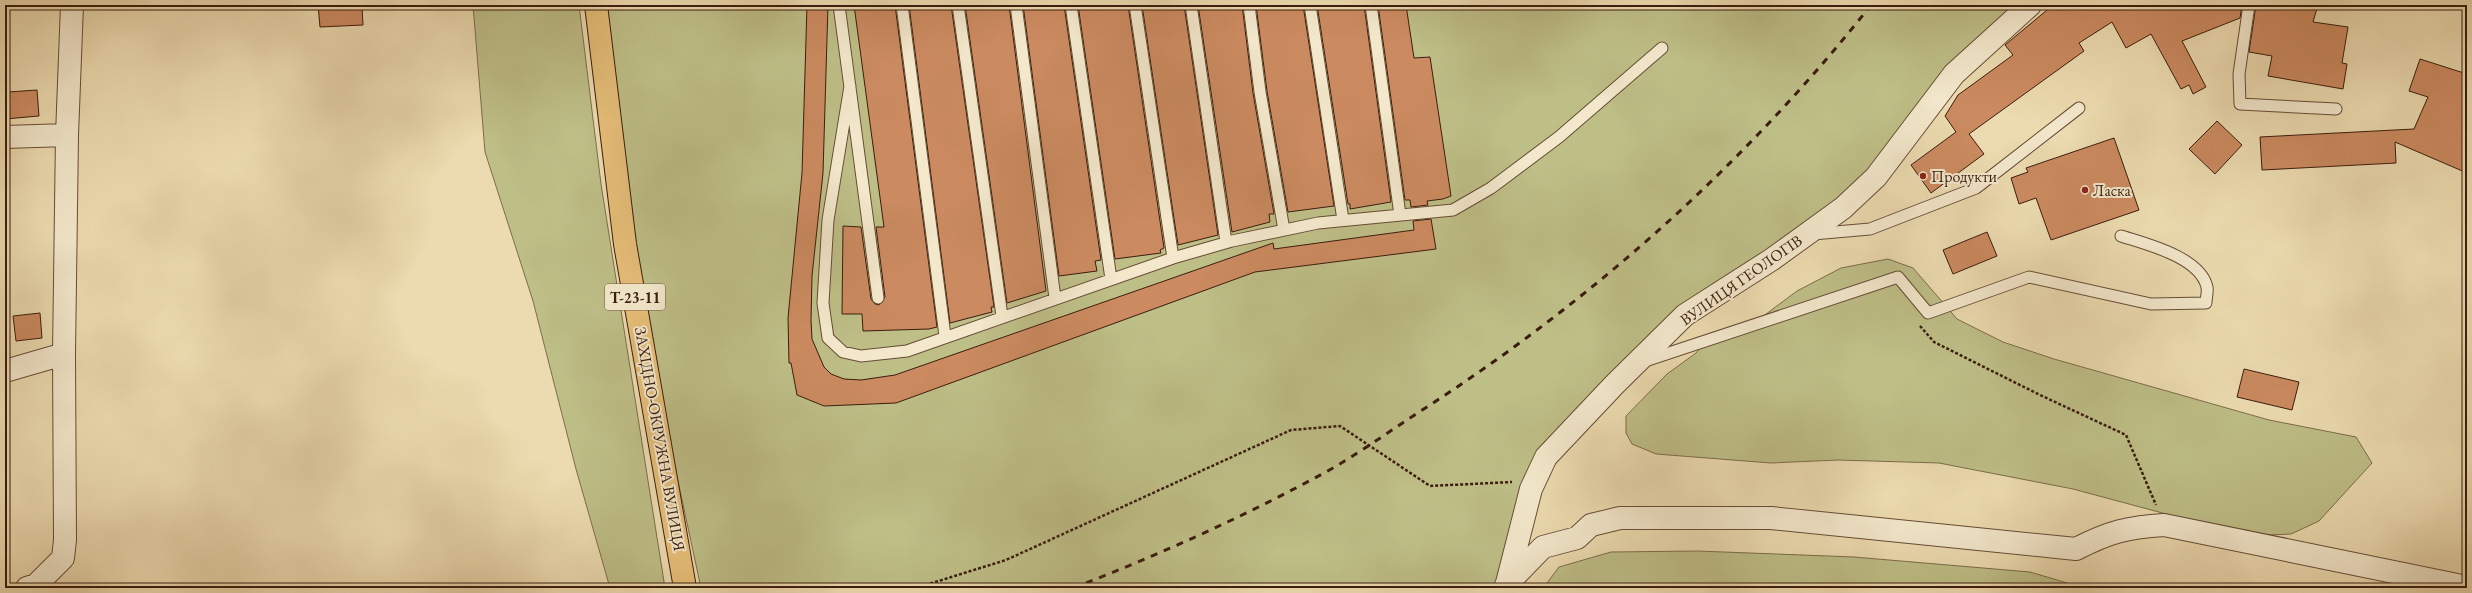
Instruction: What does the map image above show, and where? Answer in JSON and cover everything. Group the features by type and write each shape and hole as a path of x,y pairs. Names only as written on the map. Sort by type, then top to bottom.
{"main road":[{"name":"ЗАХІДНО-ОКРУЖНА ВУЛИЦЯ","path":"596,5 625,244 685,588"}],"street":[{"path":"27,588 36,585 63,558 65,540 64,354 67,135 72,5"},
{"name":"ВУЛИЦЯ ГЕОЛОГІВ","path":"1507,586 1535,480 1546,457 1685,315 1771,260 1844,208 1876,177 1954,74 2030,5"},
{"path":"5,137 67,135"},
{"path":"5,371 64,354"},
{"path":"1507,586 1543,547 1577,538 1591,525 1620,518 1771,518 2076,549 2108,533 2138,526 2164,525 2467,587"}],"lane":[{"path":"839,5 878,298"},
{"path":"902,5 945,336"},
{"path":"958,5 1002,316"},
{"path":"1016,5 1055,298"},
{"path":"1071,5 1111,279"},
{"path":"1135,5 1173,258"},
{"path":"1191,5 1226,242"},
{"path":"1249,5 1260,92 1284,230"},
{"path":"1310,5 1343,220"},
{"path":"1371,5 1400,214"},
{"path":"2249,5 2239,74 2240,104 2336,109"},
{"path":"850,86 828,220 823,303 828,338 843,352 860,356 907,351 1002,316 1173,258 1226,242 1343,220 1453,210 1491,188 1559,137 1662,48"},
{"path":"1806,234 1870,229 1976,188 2079,108"},
{"path":"1635,365 1898,277 1928,313 2029,277 2151,304 2206,303 2207,287 2197,270 2166,250 2121,236"}],"path":[{"path":"1919,325 1934,342 2040,395 2126,435 2164,525"},
{"path":"916,588 1006,560 1291,430 1340,426 1430,486 1535,480"}],"green space":[{"path":"473,5 579,5 601,184 665,588 610,588 576,469 533,301 485,152"},
{"path":"605,5 2018,5 1870,172 1838,202 1681,309 1539,452 1499,588 701,588 670,444 634,243"},
{"path":"1888,259 1913,268 1957,319 2003,342 2054,359 2269,420 2356,437 2372,463 2319,521 2291,534 2248,536 2073,489 1939,463 1838,460 1771,463 1656,454 1632,444 1626,433 1626,416 1667,374 1696,353 1707,339 1742,332 1797,291 1841,268"},
{"path":"1697,551 1854,557 2030,572 2084,588 1549,588 1547,583 1559,567 1611,552"}],"building":[{"path":"318,5 362,5 363,25 320,27"},
{"path":"807,5 828,5 823,173 812,276 811,320 812,339 824,367 831,374 844,379 861,380 895,375 1273,243 1274,249 1414,230 1413,221 1431,219 1436,249 1255,272 896,403 824,406 797,395 791,363 789,363 788,318 802,173"},
{"path":"854,5 895,5 937,327 929,329 863,331 862,314 842,314 843,226 861,227 871,299 875,304 879,305 885,297 876,227 884,227"},
{"path":"909,5 951,5 994,307 991,307 992,312 950,323"},
{"path":"965,5 1009,5 1046,291 1007,303"},
{"path":"1023,5 1064,5 1101,260 1095,261 1097,271 1059,276"},
{"path":"1078,5 1128,5 1164,248 1160,250 1161,253 1115,259"},
{"path":"1142,5 1184,5 1218,235 1178,245"},
{"path":"1198,5 1242,5 1253,93 1274,214 1269,214 1270,222 1232,232"},
{"path":"1256,5 1303,5 1334,206 1288,212 1267,91"},
{"path":"1317,5 1364,5 1391,202 1350,209 1350,204 1348,204"},
{"path":"1378,5 1406,5 1414,58 1430,57 1451,196 1443,199 1427,201 1428,205 1411,207 1410,200 1405,200"},
{"path":"2053,5 2242,5 2240,18 2182,41 2206,87 2193,94 2189,85 2181,89 2151,34 2126,48 2112,22 2079,43 2084,51 1969,134 1984,154 1931,193 1911,165 1956,132 1945,116 1958,95 2013,55 2005,45"},
{"path":"2256,5 2318,5 2313,22 2348,27 2342,63 2347,64 2343,89 2268,76 2272,56 2249,52"},
{"path":"2420,59 2467,74 2467,173 2395,142 2396,163 2262,170 2260,137 2414,129 2428,97 2409,91"},
{"path":"37,90 39,116 5,119 5,101 9,101 8,92"},
{"path":"2217,121 2242,145 2215,174 2189,149"},
{"path":"2114,138 2139,210 2051,240 2036,198 2019,204 2011,178 2028,172 2026,168"},
{"path":"1987,232 1997,256 1953,274 1943,250"},
{"path":"40,313 42,338 16,341 13,316"},
{"path":"2244,369 2299,382 2292,410 2237,397"}],"railway":[{"path":"1073,588 1200,535 1263,505 1324,473 1358,453 1477,373 1540,328 1601,280 1659,230 1716,177 1770,122 1822,65 1871,5"}],"place":[{"name":"Продукти","path":"1923,176"},
{"name":"Ласка","path":"2085,190"}]}
